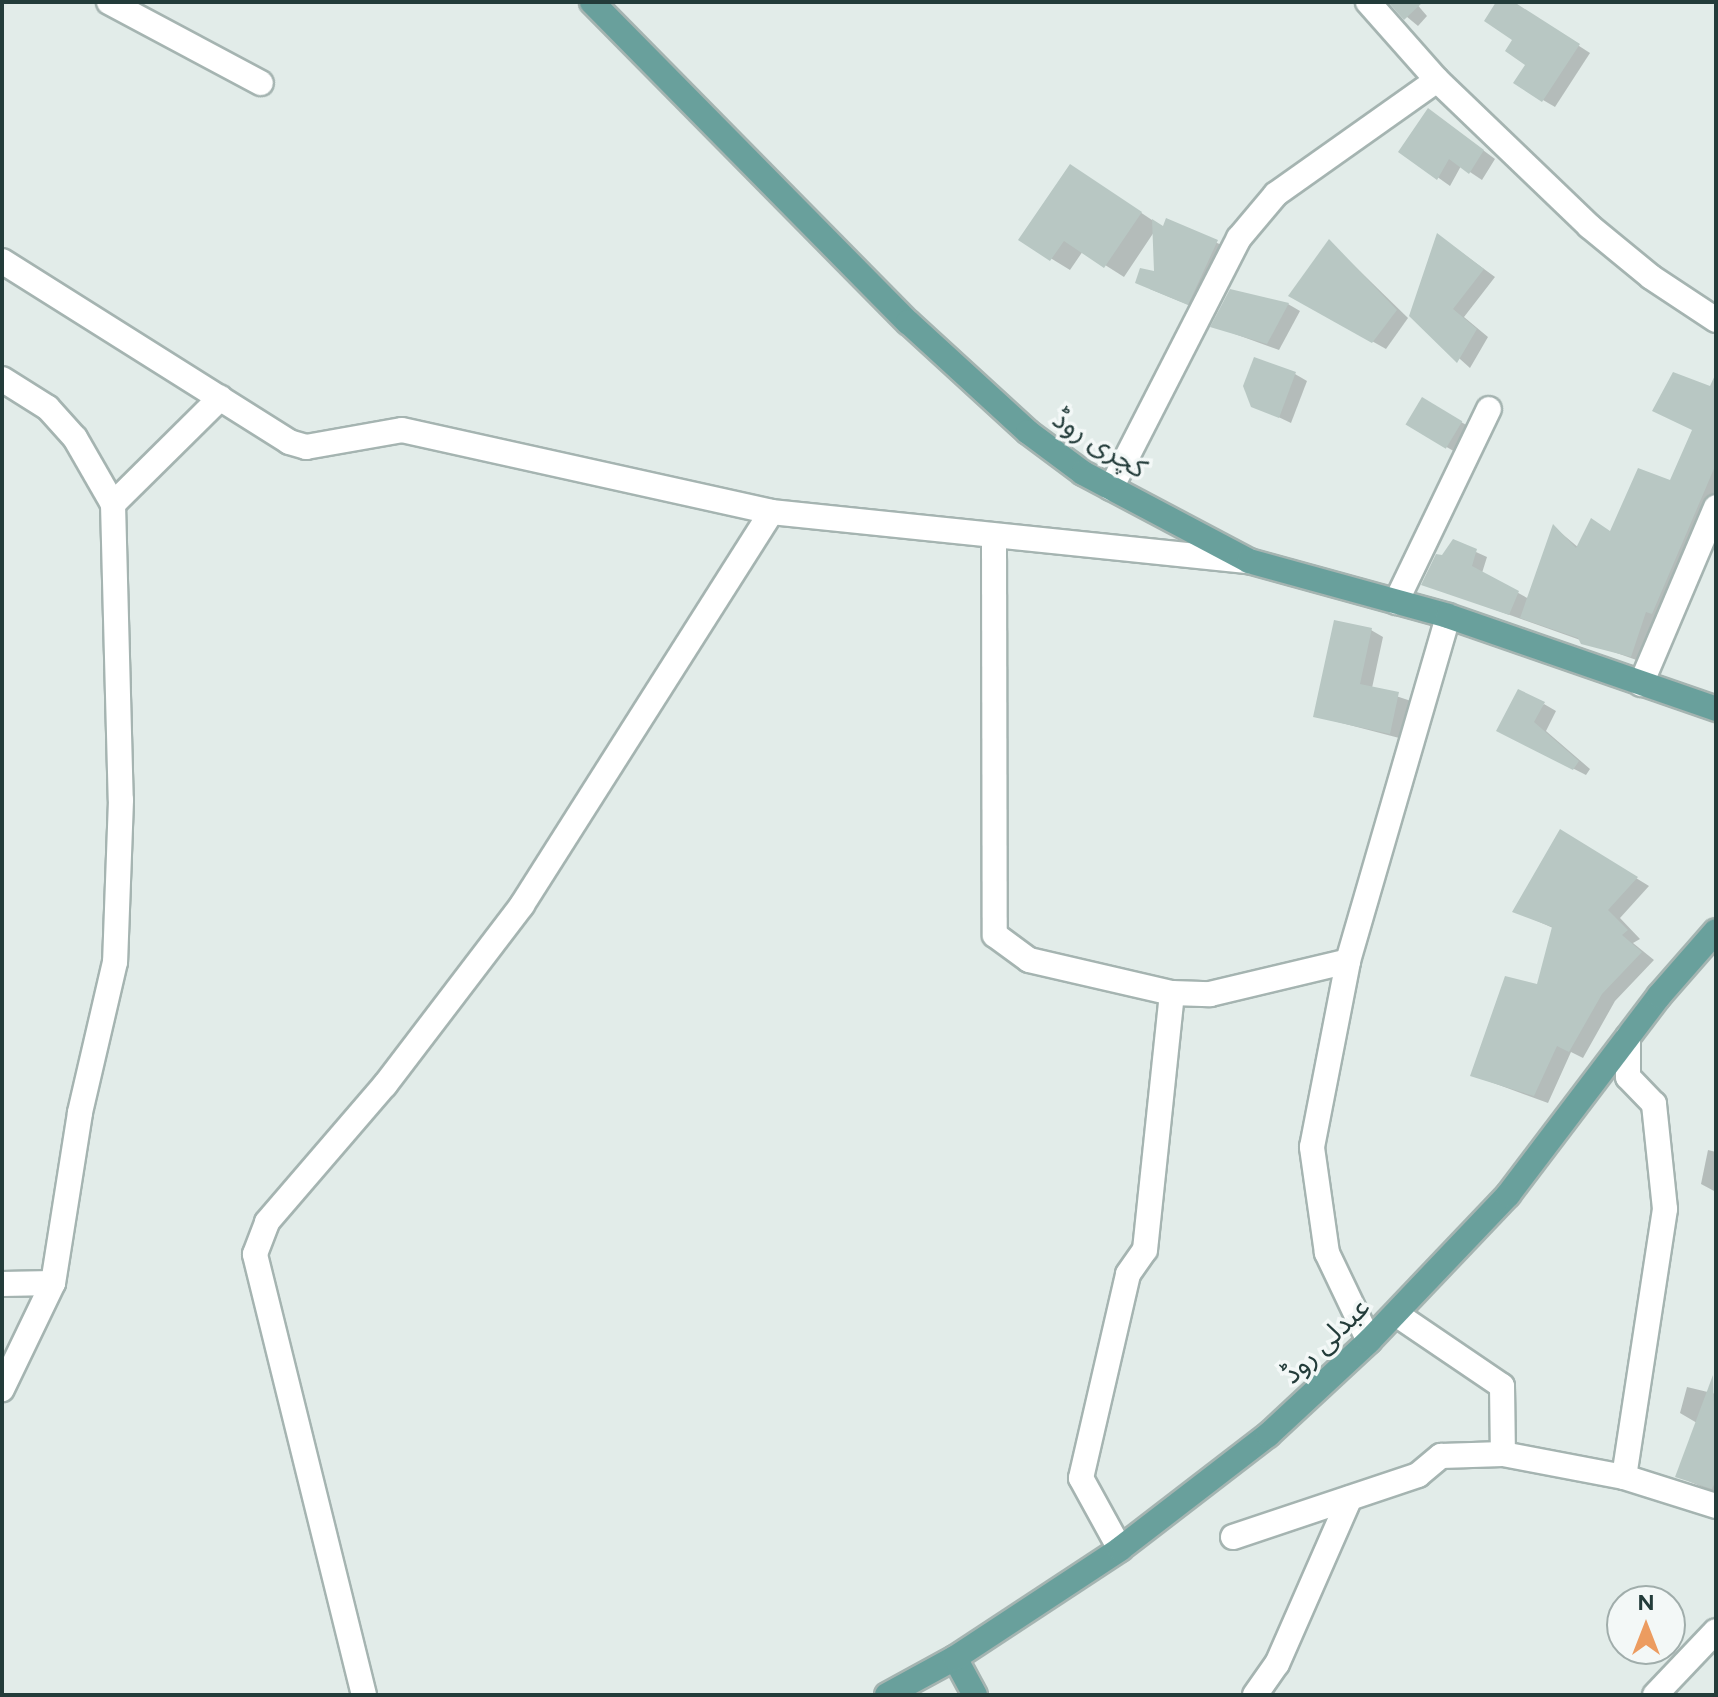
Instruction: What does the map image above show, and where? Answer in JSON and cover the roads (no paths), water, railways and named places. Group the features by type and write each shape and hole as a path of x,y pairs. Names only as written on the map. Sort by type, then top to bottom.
{"main road":[{"name":"کچری روڈ","path":"603,6 919,332 1028,432 1111,488 1249,561 1448,616 1716,709"},
{"name":"عبدلی روڈ","path":"887,1695 955,1658 1120,1549 1268,1435 1396,1314 1508,1195 1628,1037 1716,931"},
{"path":"955,1658 975,1695"}],"street":[{"path":"109,2 261,83"},
{"path":"1368,2 1437,80 1589,226 1651,277 1716,320"},
{"path":"1111,488 1239,238 1276,194 1437,80"},
{"path":"2,261 289,442 306,447 402,430 574,473 771,512 994,539 1249,561"},
{"path":"2,379 48,408 75,438 113,504 121,800 115,962 80,1113 53,1283 2,1389"},
{"path":"113,504 220,398"},
{"path":"1396,602 1489,409"},
{"path":"1641,684 1716,507"},
{"path":"364,1695 255,1254 267,1222 385,1085 522,905 771,512"},
{"path":"994,539 995,935 1029,960 1172,993 1210,994 1348,961"},
{"path":"1369,1341 1327,1253 1312,1147 1348,961 1448,616"},
{"path":"1120,1549 1081,1478 1128,1274 1145,1250 1172,993"},
{"path":"1624,1477 1665,1209 1654,1104 1628,1077 1628,1037"},
{"path":"2,1284 53,1283"},
{"path":"1396,1314 1502,1386 1503,1454"},
{"path":"1233,1537 1418,1475 1441,1456 1503,1454 1624,1477 1716,1506"},
{"path":"1255,1695 1277,1664 1350,1498"},
{"path":"1655,1695 1716,1631"}]}
